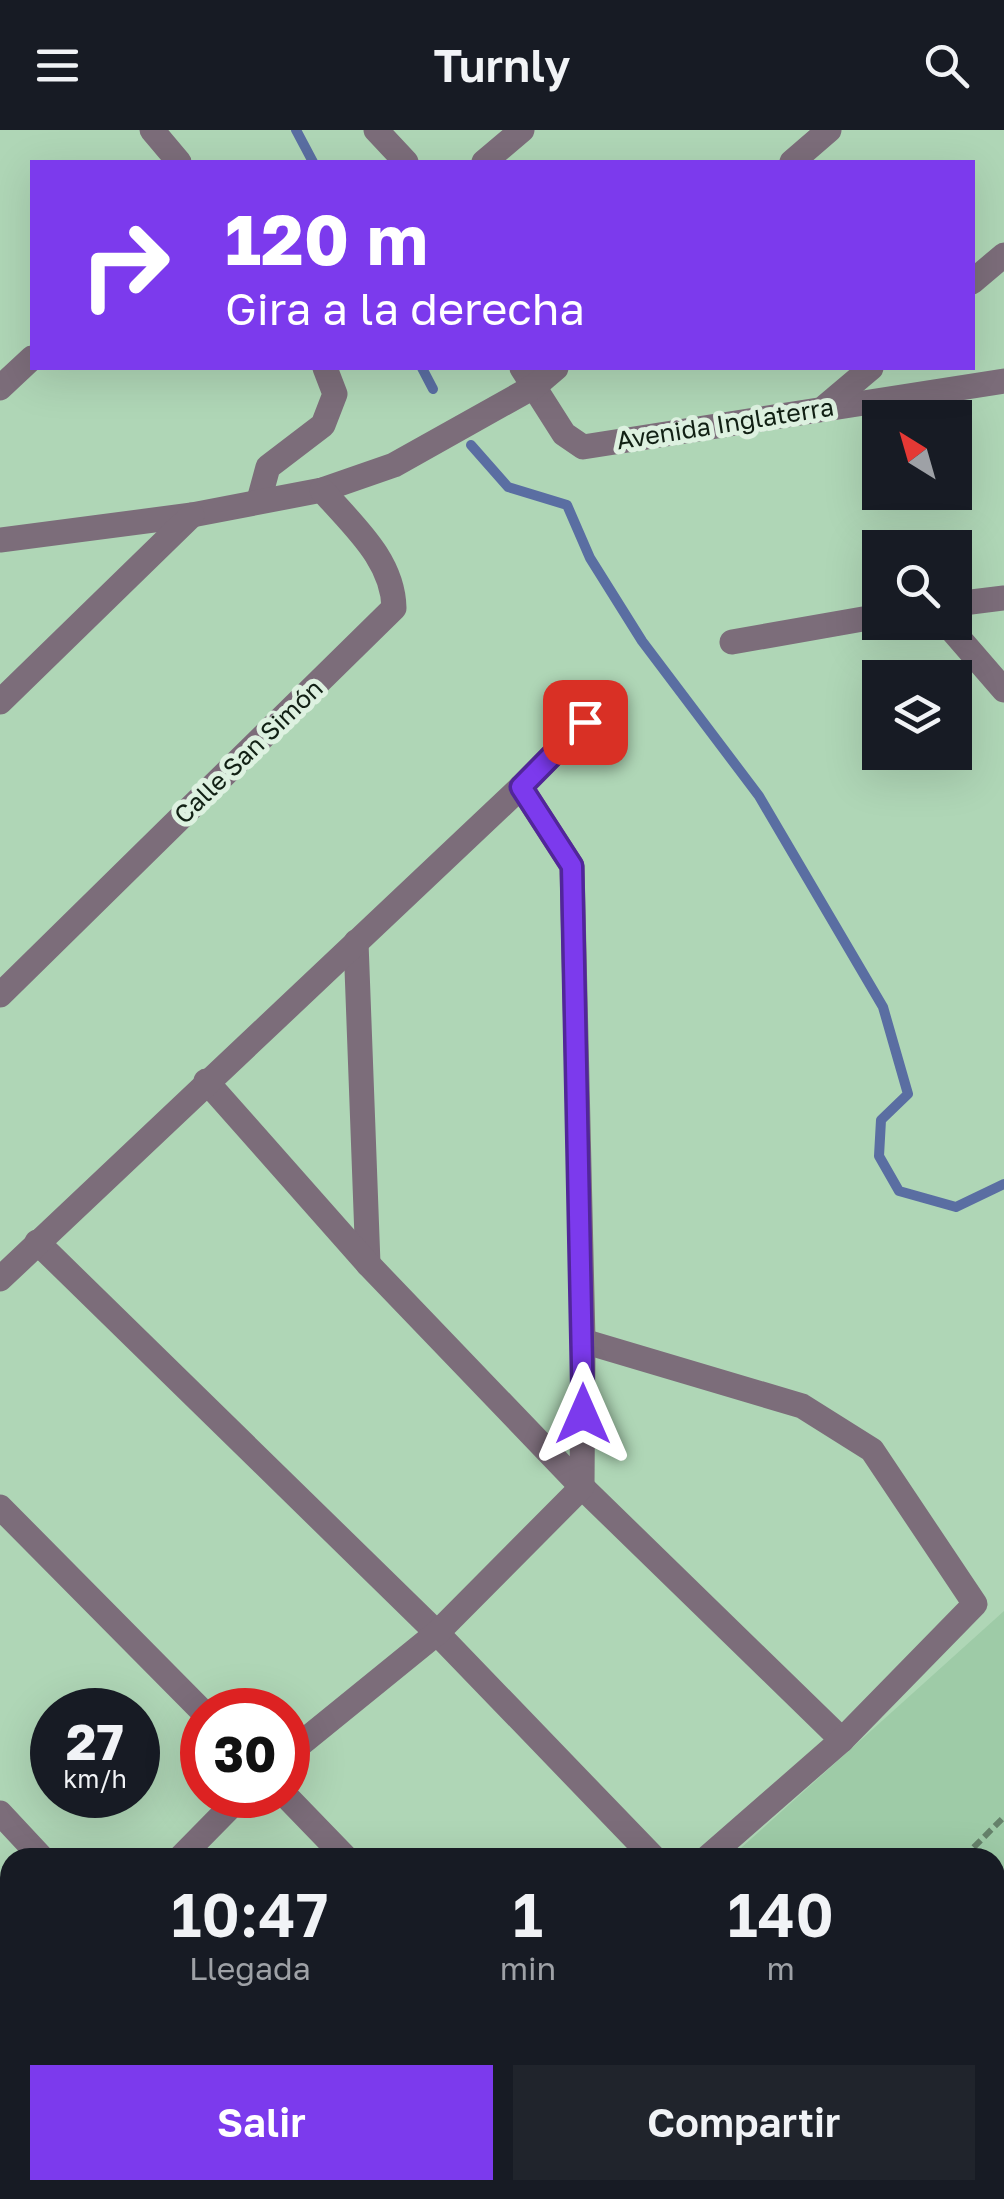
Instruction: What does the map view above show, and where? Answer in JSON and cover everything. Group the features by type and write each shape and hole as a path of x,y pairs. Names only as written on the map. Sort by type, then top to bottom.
{"street":[{"path":"152,130 177,160"},
{"path":"376,130 404,160"},
{"path":"486,160 522,130"},
{"path":"794,160 829,130"},
{"path":"975,279 1004,255"},
{"path":"0,388 30,360"},
{"path":"259,500 268,467 323,425 335,394 326,370"},
{"path":"826,406 870,370"},
{"path":"0,540 192,515 322,490 394,465 528,377"},
{"name":"Avenida Inglaterra","path":"528,377 564,434 582,447 1004,381"},
{"name":"Calle San Simón","path":"0,994 394,608 394,585 383,562 322,490"},
{"path":"0,702 192,515"},
{"path":"972,602 1004,598"},
{"path":"732,642 862,619"},
{"path":"961,640 1004,690"},
{"path":"0,1279 206,1080 521,787 606,701"},
{"path":"310,1736 437,1634 582,1487 583,1341 572,866 521,787"},
{"path":"356,942 368,1264"},
{"path":"206,1080 368,1264 582,1487 842,1740"},
{"path":"37,1242 437,1634 644,1848"},
{"path":"583,1341 802,1406 872,1450 975,1604 842,1740 718,1848"},
{"path":"0,1506 180,1689"},
{"path":"0,1813 33,1848"},
{"path":"190,1848 219,1818"},
{"path":"307,1818 336,1848"}],"path":[{"path":"973,1848 1004,1817"}],"shaded area":[{"path":"1004,1611 1004,1848 741,1848"}],"waterway":[{"path":"296,130 312,160"},
{"path":"423,370 433,389"},
{"path":"471,445 508,487 567,505 590,558 642,641 759,796 883,1007 908,1094 881,1120 879,1156 899,1191 956,1207 1004,1184"}],"route":[{"path":"583,1414 572,866 521,787 585,722"}]}
